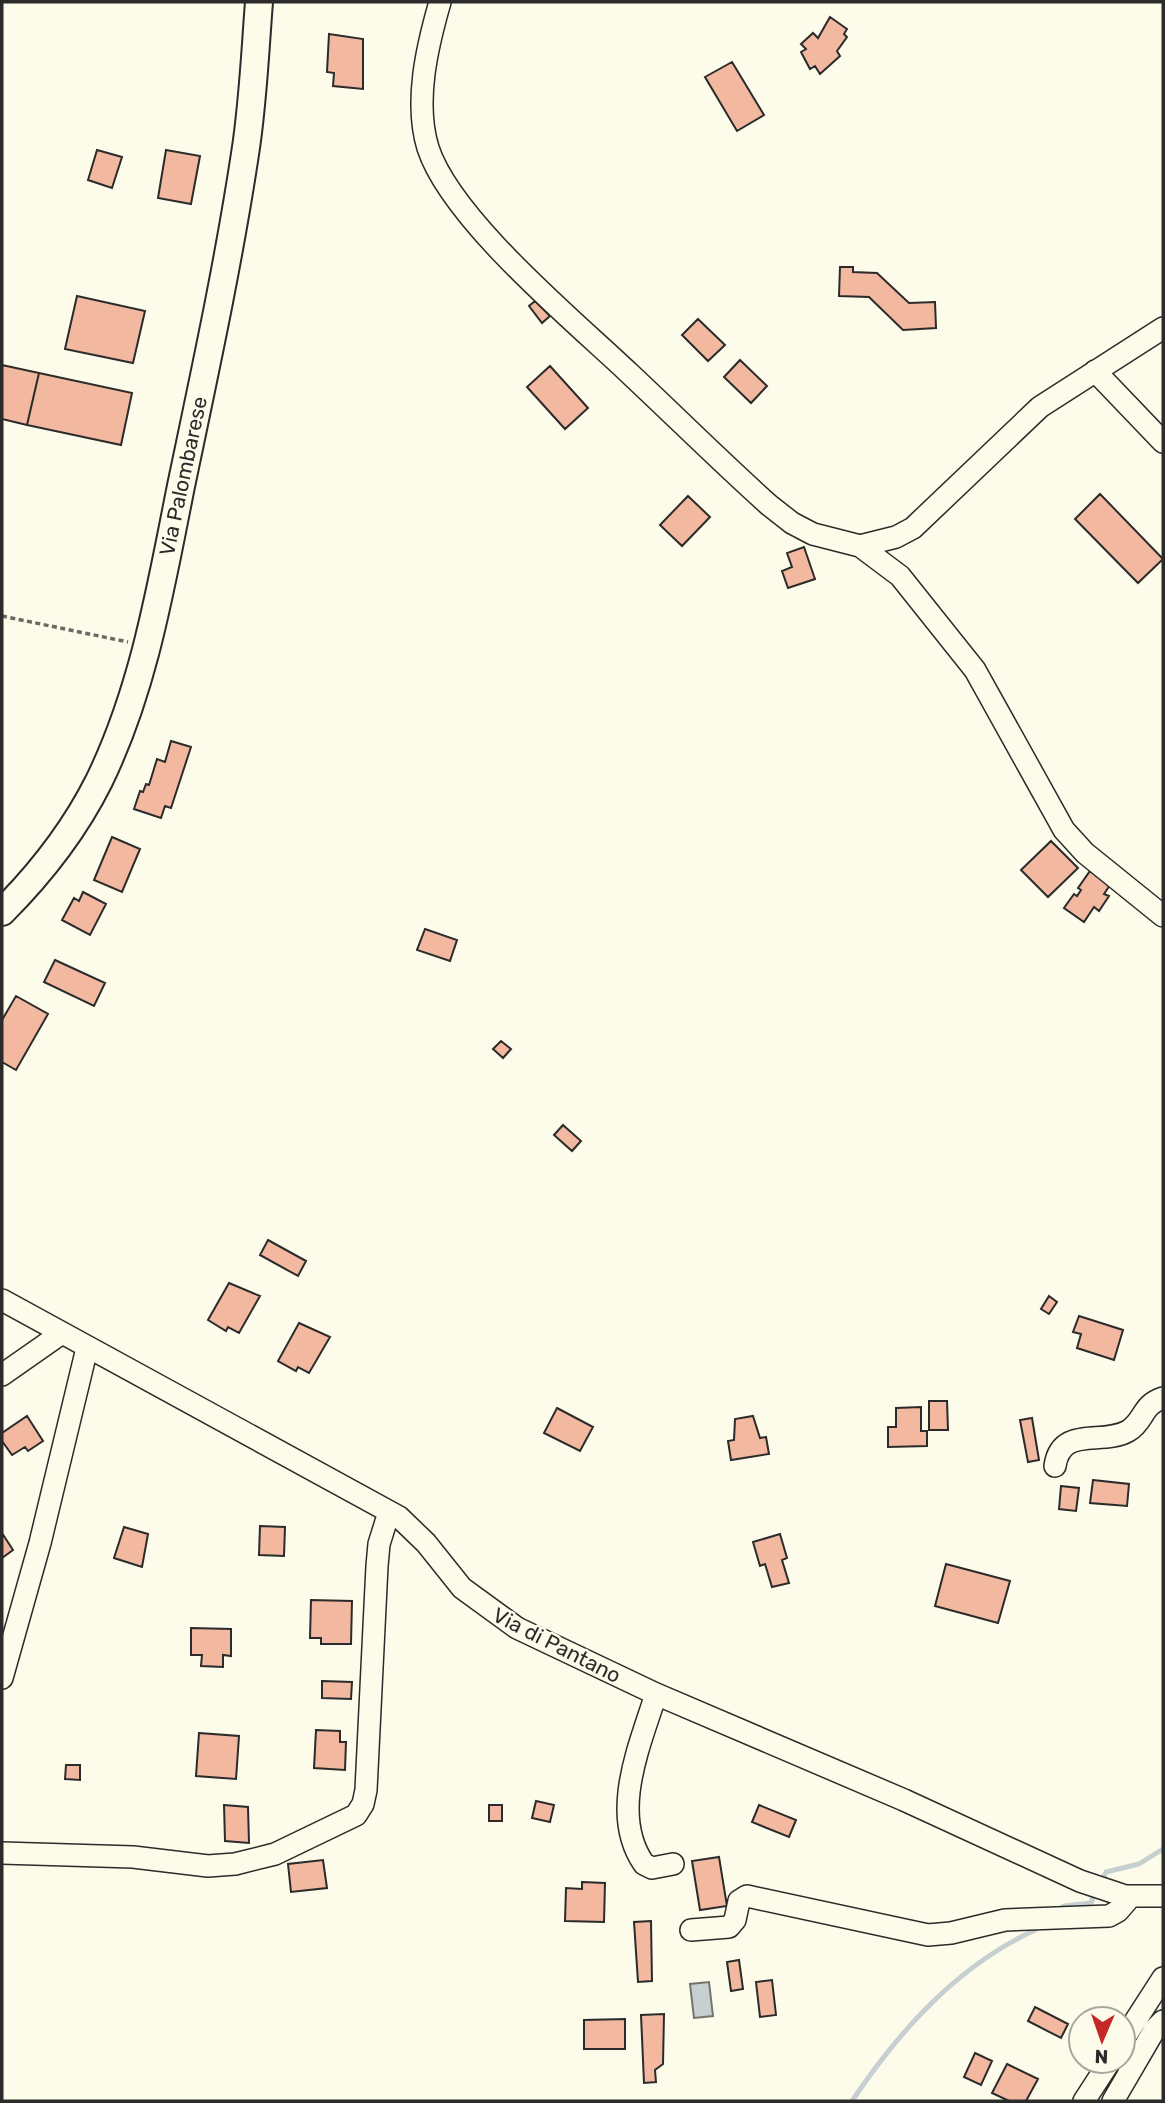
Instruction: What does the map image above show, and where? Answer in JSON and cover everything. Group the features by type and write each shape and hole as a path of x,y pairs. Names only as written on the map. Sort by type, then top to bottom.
{"main road":[{"name":"Via Palombarese","path":"2,912 52,855 98,783 126,715 147,645 197,410 239,190 249,125 259,2"}],"street":[{"path":"440,2 425,69 423,121 432,159 459,204 553,300 769,505 792,523 813,534 860,546 896,571 961,651 999,712 1048,807 1070,838 1163,916"},
{"path":"860,546 896,537 913,528 1040,407 1163,328"},
{"path":"1095,372 1163,442"},
{"name":"Via di Pantano","path":"2,1300 389,1512 415,1532 462,1588 487,1609 517,1628 656,1694 904,1800 1080,1881 1131,1896 1163,1896"},
{"path":"2,1375 62,1334"},
{"path":"2,1678 40,1543 88,1348"},
{"path":"1055,1466 1059,1451 1066,1444 1080,1438 1125,1432 1139,1421 1149,1404 1163,1398"},
{"path":"2,1853 119,1856 208,1866 235,1864 275,1854 356,1815 363,1804 366,1790 377,1566 389,1512"},
{"path":"656,1694 633,1768 629,1796 630,1823 644,1864 652,1868 673,1864"},
{"path":"691,1930 729,1927 735,1920 739,1901 747,1896 928,1935 951,1933 1016,1919 1109,1916 1118,1912 1131,1896"},
{"path":"1137,2018 1163,1978"},
{"path":"1114,2101 1155,2029 1163,2021"},
{"path":"1084,2101 1101,2075"}],"path":[{"path":"2,617 147,645"}],"shaded area":[{"path":"709,1982 713,2016 694,2018 690,1984"}],"building":[{"path":"830,17 847,29 844,34 847,37 837,51 840,56 820,74 815,66 810,69 801,52 806,49 801,44 813,33 818,38"},
{"path":"329,34 363,39 363,89 333,86 334,73 327,72"},
{"path":"732,62 764,115 737,131 705,77"},
{"path":"97,150 122,157 112,188 88,180"},
{"path":"166,150 200,156 191,204 158,198"},
{"path":"840,267 853,267 853,272 877,273 909,303 935,302 936,328 903,330 869,297 839,296"},
{"path":"77,296 145,311 133,363 65,349"},
{"path":"535,301 550,316 542,323 529,306"},
{"path":"698,319 725,345 708,361 682,335"},
{"path":"740,360 767,386 751,403 724,377"},
{"path":"2,365 39,373 27,425 2,419"},
{"path":"550,366 588,408 565,429 527,387"},
{"path":"39,373 132,393 121,445 27,425"},
{"path":"1100,494 1163,559 1138,583 1075,519"},
{"path":"688,496 710,517 682,546 660,525"},
{"path":"804,547 815,579 788,588 782,571 792,567 787,553"},
{"path":"171,741 191,747 171,808 165,806 161,818 134,809 140,791 143,792 146,784 149,785 157,759 165,762"},
{"path":"112,837 140,849 122,892 94,880"},
{"path":"1051,841 1078,868 1048,897 1021,870"},
{"path":"1090,871 1110,885 1104,894 1109,896 1099,911 1094,907 1084,922 1064,908 1074,894 1077,896 1081,890 1078,888"},
{"path":"83,892 106,904 90,935 62,920 74,898 79,901"},
{"path":"425,929 457,940 450,961 417,950"},
{"path":"55,960 105,983 94,1006 44,982"},
{"path":"16,996 48,1014 16,1070 2,1062 2,1020"},
{"path":"501,1041 511,1049 503,1058 493,1049"},
{"path":"563,1125 581,1141 572,1151 554,1135"},
{"path":"268,1240 306,1261 298,1276 260,1255"},
{"path":"229,1283 260,1296 239,1333 228,1327 226,1331 208,1320"},
{"path":"1049,1296 1057,1302 1049,1314 1041,1309"},
{"path":"1079,1316 1123,1330 1114,1360 1077,1348 1081,1334 1073,1332"},
{"path":"299,1323 330,1337 309,1373 298,1367 296,1371 278,1361"},
{"path":"929,1401 947,1401 948,1430 929,1430"},
{"path":"921,1407 921,1431 927,1431 927,1446 888,1447 888,1427 896,1427 896,1408"},
{"path":"557,1408 593,1427 580,1451 544,1433"},
{"path":"27,1416 43,1441 28,1451 25,1447 12,1455 2,1441 2,1433"},
{"path":"753,1416 760,1438 766,1437 769,1454 731,1460 728,1441 734,1440 735,1419"},
{"path":"1032,1418 1039,1460 1028,1462 1020,1420"},
{"path":"1093,1480 1129,1484 1127,1506 1090,1503"},
{"path":"1061,1486 1079,1488 1076,1511 1059,1509"},
{"path":"260,1526 285,1527 284,1556 259,1555"},
{"path":"124,1527 148,1534 142,1567 114,1558"},
{"path":"2,1533 13,1550 2,1558"},
{"path":"780,1534 787,1558 782,1560 789,1583 772,1587 765,1564 760,1566 753,1542"},
{"path":"946,1564 1010,1581 998,1623 935,1606"},
{"path":"311,1600 352,1601 351,1644 321,1644 321,1638 310,1638"},
{"path":"191,1628 231,1629 231,1656 223,1655 223,1667 201,1666 202,1655 191,1655"},
{"path":"322,1681 352,1682 351,1699 322,1698"},
{"path":"316,1730 340,1731 340,1742 346,1742 345,1770 314,1768"},
{"path":"199,1733 239,1736 236,1779 196,1776"},
{"path":"66,1765 80,1765 80,1780 65,1779"},
{"path":"536,1801 554,1805 550,1822 532,1818"},
{"path":"224,1805 248,1807 249,1843 225,1841"},
{"path":"489,1805 502,1805 502,1821 489,1821"},
{"path":"759,1805 796,1820 789,1837 752,1822"},
{"path":"719,1857 727,1906 700,1910 692,1861"},
{"path":"323,1860 327,1888 291,1892 288,1864"},
{"path":"582,1882 605,1883 604,1922 565,1921 566,1888 582,1889"},
{"path":"651,1921 652,1981 638,1982 634,1922"},
{"path":"739,1960 743,1989 731,1991 727,1962"},
{"path":"772,1980 776,2015 760,2017 756,1982"},
{"path":"1035,2007 1067,2023 1067,2026 1061,2038 1028,2021"},
{"path":"664,2014 663,2064 655,2070 656,2082 644,2083 641,2015"},
{"path":"625,2019 625,2049 584,2049 584,2020"},
{"path":"975,2053 992,2061 981,2085 964,2077"},
{"path":"1007,2064 1038,2079 1026,2101 1009,2101 992,2093"}],"waterway":[{"path":"1101,1882 1106,1872 1139,1864 1163,1849"},
{"path":"1057,1912 1064,1906 1091,1903 1094,1895"},
{"path":"852,2101 889,2050 955,1981 980,1962 1035,1930"}]}
